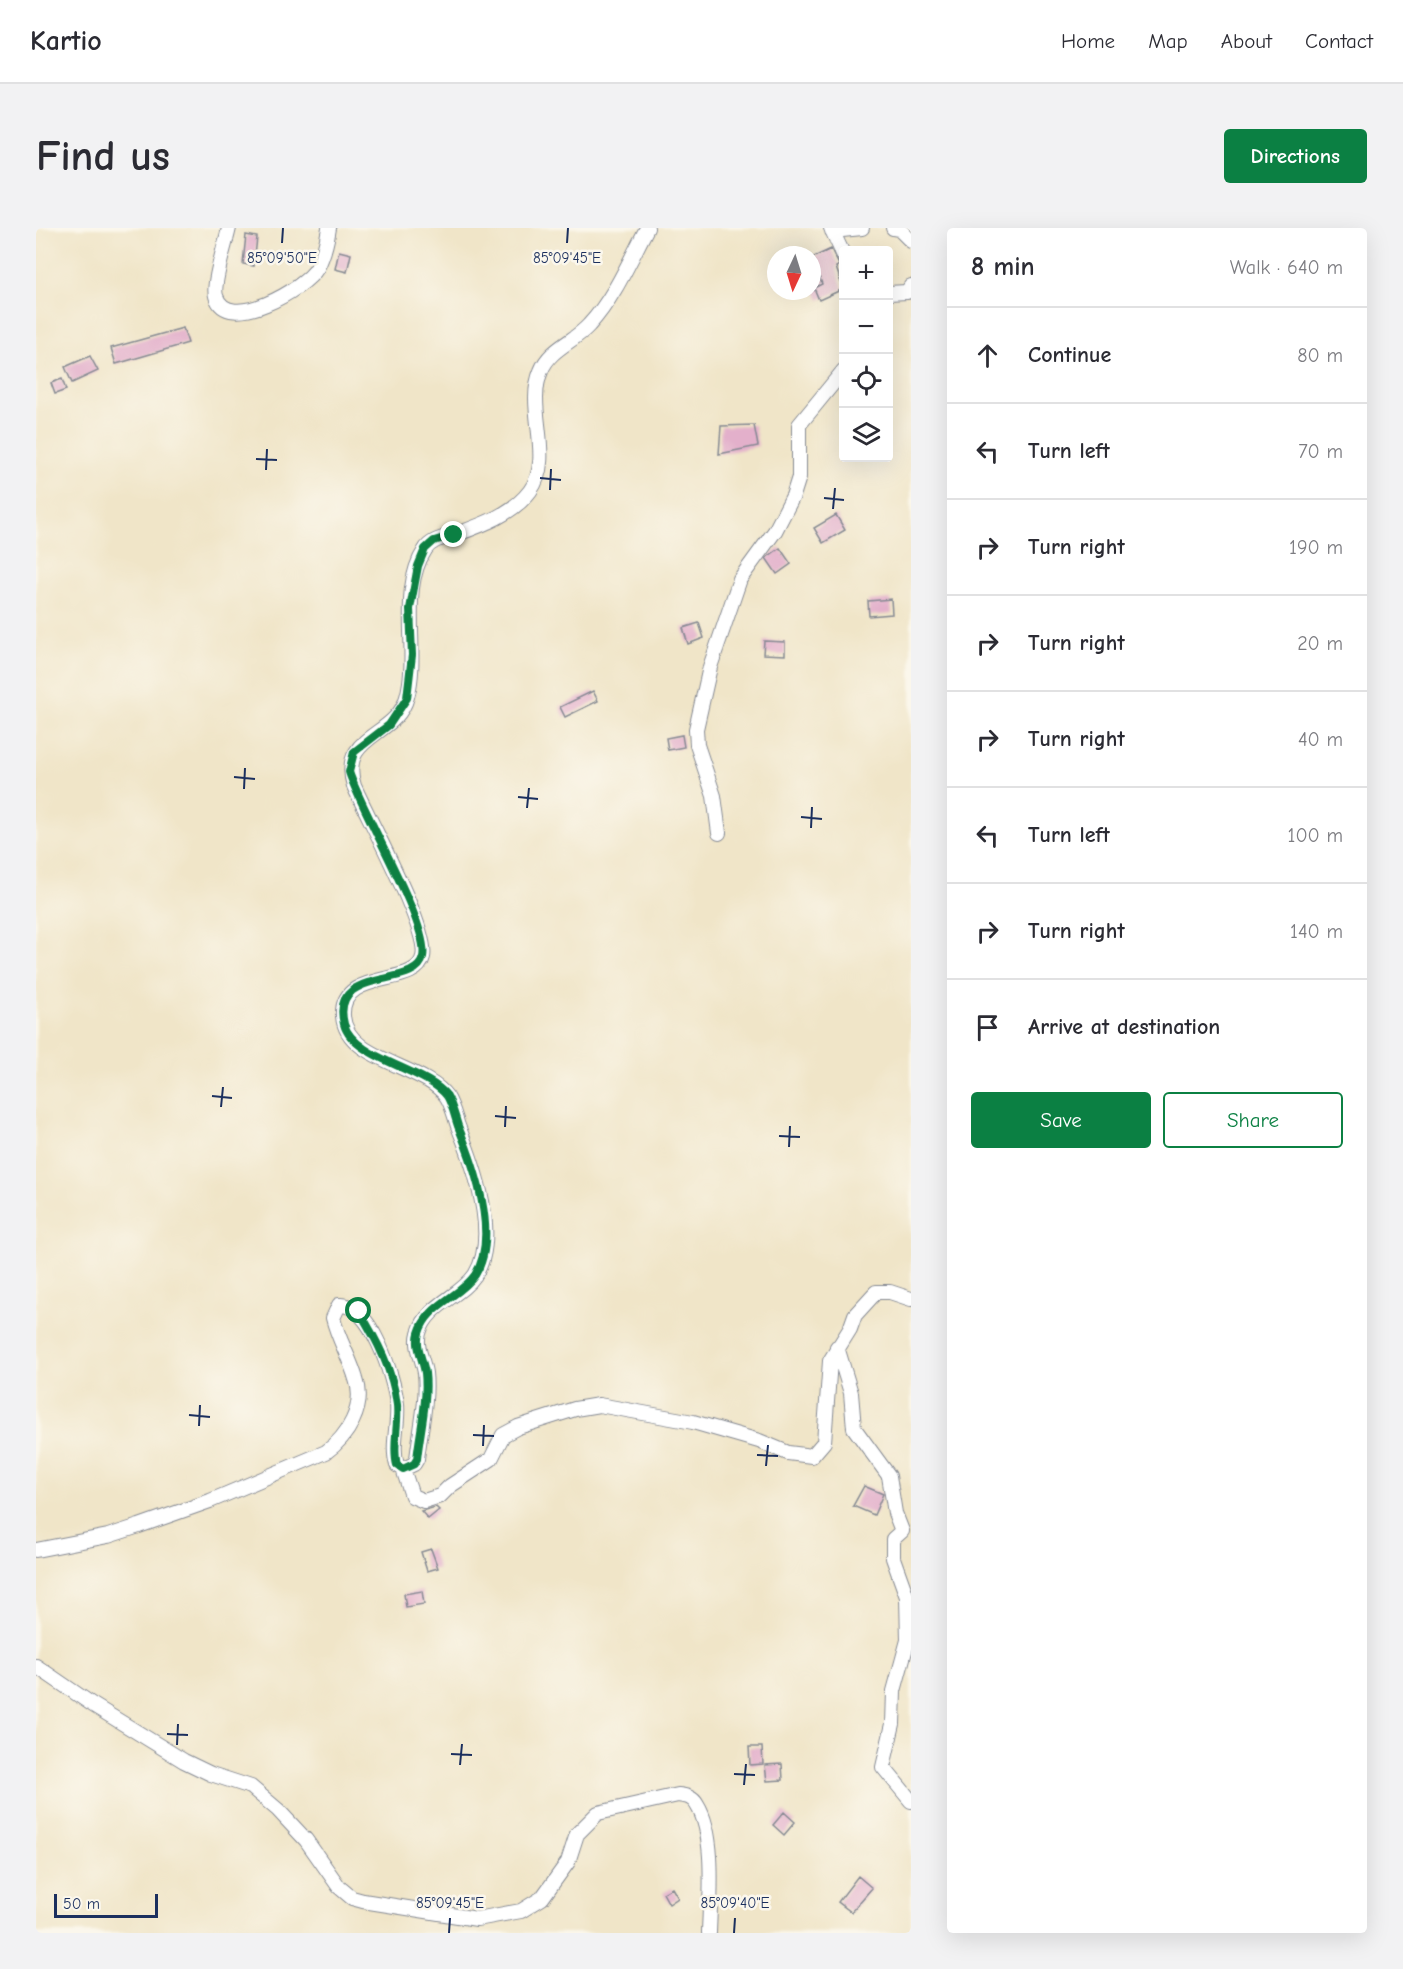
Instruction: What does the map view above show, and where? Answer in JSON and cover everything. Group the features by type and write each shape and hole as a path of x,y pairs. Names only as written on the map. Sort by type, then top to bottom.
{"street":[{"path":"229,228 214,288 216,299 224,308 236,311 249,311 261,306 304,282 317,269 329,228"},
{"path":"403,1469 414,1464 417,1459 422,1419 425,1372 419,1352 418,1336 432,1312 474,1276 482,1262 485,1228 472,1163 447,1096 417,1076 376,1056 345,1027 342,1014 345,1001 357,988 372,980 408,972 418,967 423,958 424,946 411,909 354,786 349,772 350,762 354,752 389,725 407,698 412,655 410,609 418,566 425,549 434,541 494,519 520,502 531,490 537,477 540,450 537,387 541,372 550,356 587,328 603,308 647,228"},
{"path":"839,247 831,230 862,228"},
{"path":"893,228 899,229 911,241"},
{"path":"893,293 907,292 911,286"},
{"path":"719,833 714,796 697,746 696,729 710,667 740,579 775,531 793,496 799,477 799,425 839,375"},
{"path":"36,1550 108,1536 190,1508 326,1452 337,1444 345,1437 352,1424 357,1403 357,1381 333,1318 339,1305 353,1307 359,1311 373,1332 389,1370 397,1404 395,1454 397,1465 403,1469 412,1496 424,1501 440,1496 450,1486 491,1459 502,1436 518,1427 575,1409 599,1405 693,1422 759,1441 788,1453 812,1456 824,1442 830,1361 850,1329 855,1315 876,1292 890,1292 911,1299"},
{"path":"837,1347 851,1393 854,1428 889,1476 895,1513 902,1531 893,1539 893,1558 907,1597 908,1640 894,1691 893,1724 883,1767 911,1801"},
{"path":"36,1666 93,1705 184,1761 211,1774 251,1787 306,1840 339,1887 352,1898 363,1901 477,1919 520,1911 542,1898 568,1862 577,1833 598,1813 678,1795 689,1796 697,1804 708,1836 709,1933"}],"building":[{"path":"246,235 257,237 254,266 243,264"},
{"path":"831,249 839,265 836,267 839,291 821,299 822,284 821,254"},
{"path":"339,251 351,254 347,272 335,269"},
{"path":"183,328 188,343 116,364 111,348"},
{"path":"90,356 98,371 72,383 65,367"},
{"path":"62,379 66,390 55,394 51,383"},
{"path":"754,425 758,446 719,454 721,426"},
{"path":"836,515 845,530 823,543 814,528"},
{"path":"780,548 791,564 777,574 766,558"},
{"path":"891,599 892,614 869,616 868,601"},
{"path":"699,623 704,638 688,644 683,628"},
{"path":"764,641 785,642 785,655 763,654"},
{"path":"593,691 598,701 565,717 560,707"},
{"path":"682,735 684,747 668,750 666,738"},
{"path":"864,1486 883,1494 874,1515 853,1506"},
{"path":"436,1507 439,1510 428,1519 421,1511"},
{"path":"431,1549 438,1568 427,1571 421,1552"},
{"path":"422,1591 424,1604 406,1607 404,1594"},
{"path":"749,1747 762,1747 763,1764 750,1765"},
{"path":"782,1764 783,1780 767,1781 765,1765"},
{"path":"784,1812 795,1822 784,1835 773,1825"},
{"path":"858,1876 872,1888 851,1912 838,1902"},
{"path":"672,1888 678,1898 669,1904 663,1893"}],"route":[{"path":"359,1311 373,1332 389,1370 397,1404 398,1429 395,1454 397,1465 403,1469 414,1464 417,1459 422,1419 425,1372 419,1352 418,1336 422,1325 432,1312 462,1289 474,1276 482,1262 485,1228 472,1163 447,1096 417,1076 376,1056 352,1037 345,1027 342,1014 345,1001 357,988 372,980 408,972 418,967 423,958 424,946 411,909 359,799 349,772 354,752 360,745 389,725 407,698 412,655 410,609 418,566 425,549 434,541 454,535"}]}
